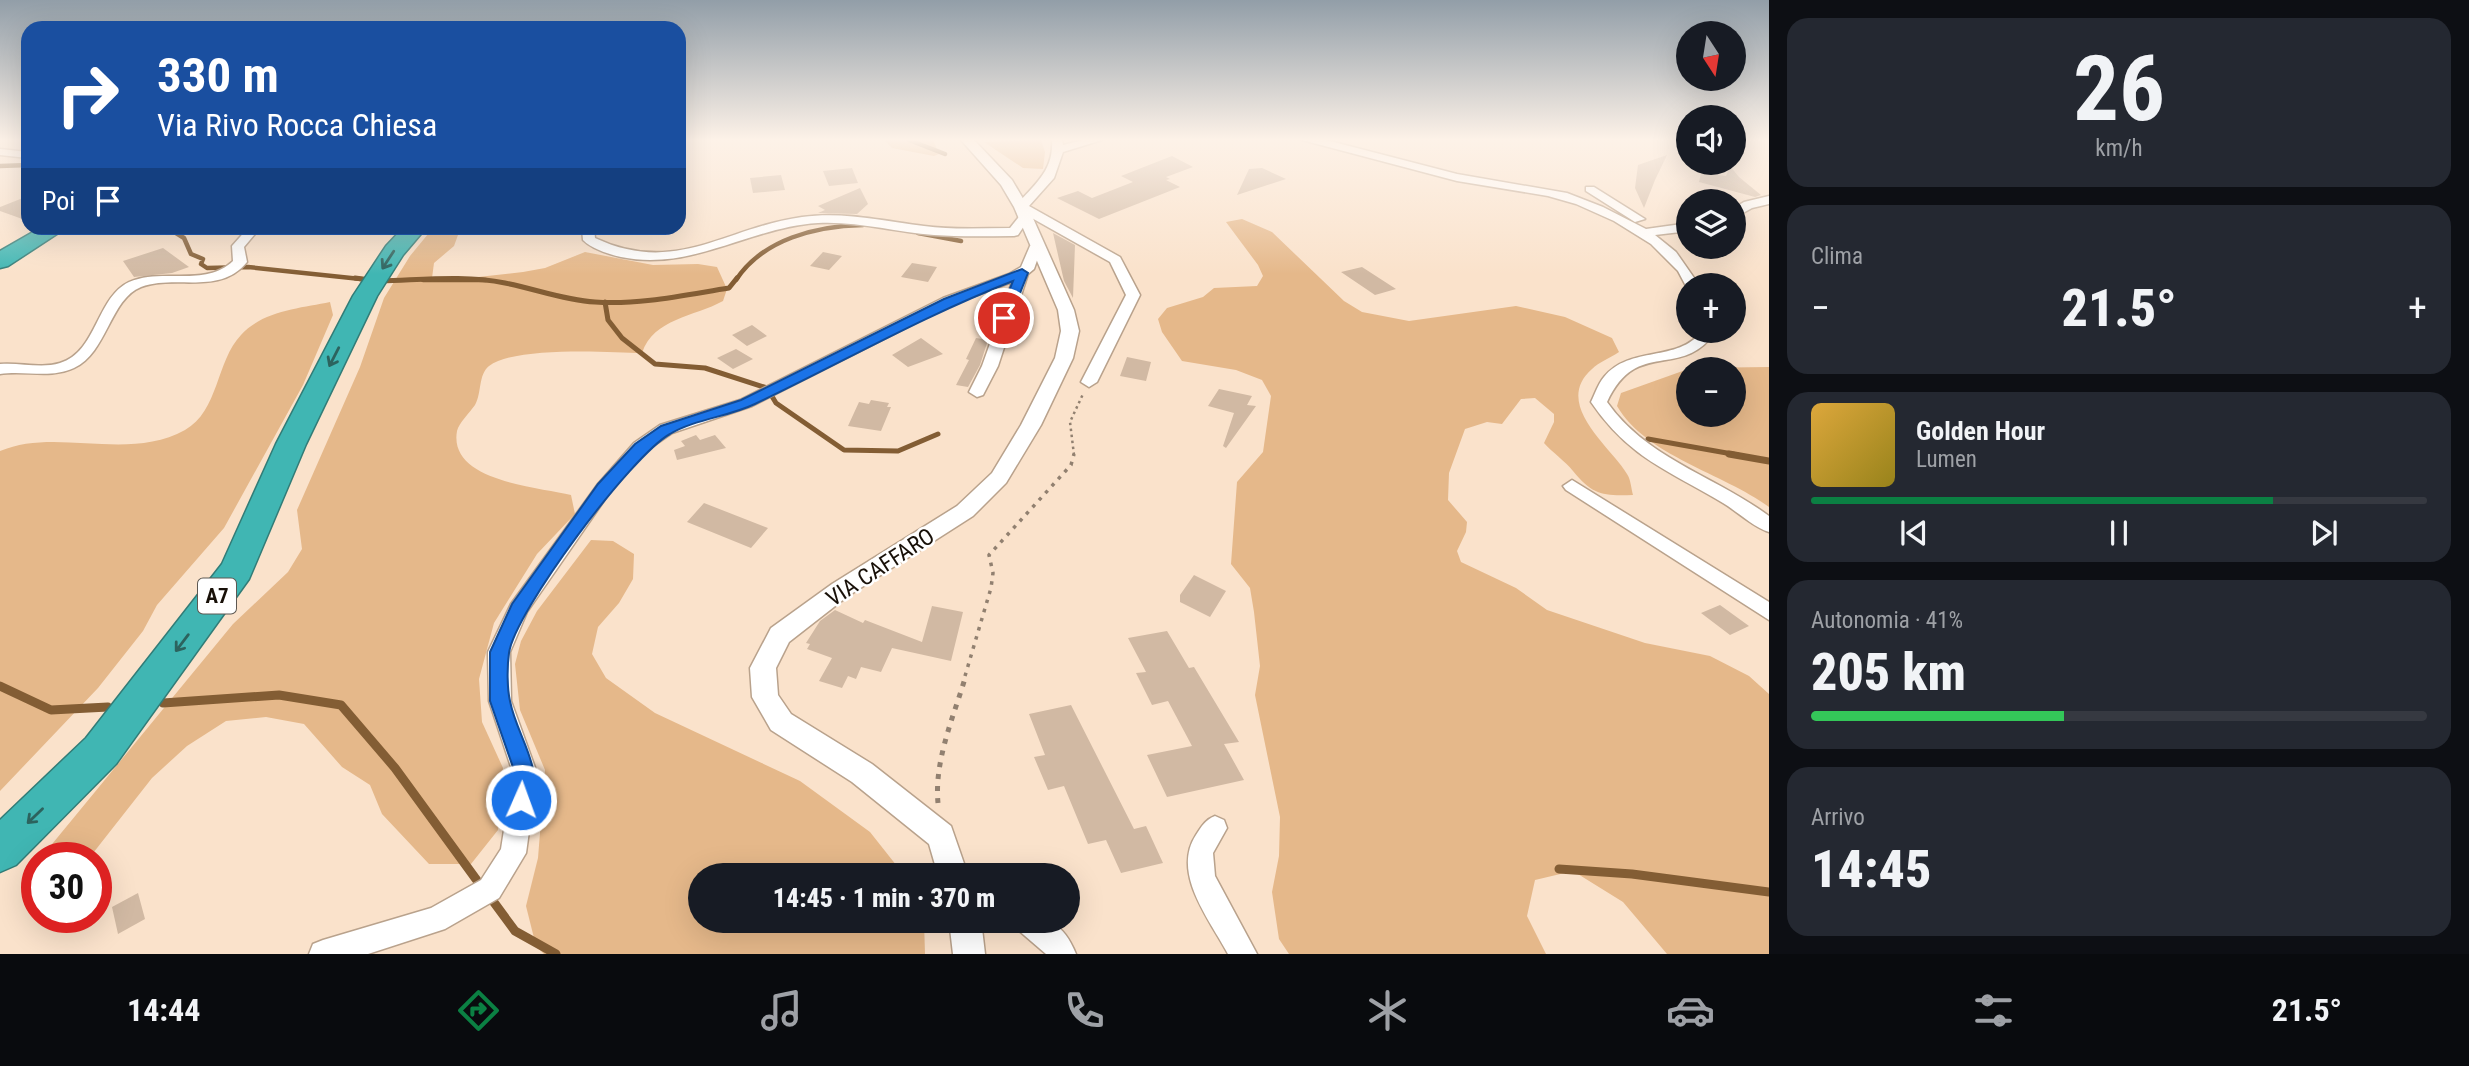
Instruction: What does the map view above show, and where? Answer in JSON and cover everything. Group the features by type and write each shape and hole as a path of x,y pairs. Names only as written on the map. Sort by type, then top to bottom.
{"highway":[{"path":"0,261 43,235"},
{"name":"A7","path":"0,850 101,751 237,570 291,444 365,296 394,251 409,235"}],"street":[{"name":"VIA CAFFARO","path":"941,836 862,773 781,722 765,697 763,668 780,635 841,590 965,511 999,478 1031,425 1064,358 1070,331 1066,310 1008,185"},
{"path":"589,235 589,240 598,246 656,260 712,248 785,223 822,219 875,220 924,230 1014,232 1021,208 1045,185"},
{"path":"1485,185 1564,197 1645,233 1661,244 1683,273"},
{"path":"1590,189 1661,231"},
{"path":"1746,206 1769,200"},
{"path":"1021,208 1115,260 1133,295 1089,382"},
{"path":"1645,233 1676,229"},
{"path":"0,369 52,369 74,363 96,337 122,295 132,287 150,281 221,275 240,262 239,246 248,235"},
{"path":"323,954 436,920 490,889 513,853 525,773 500,701 499,652 518,609 604,488 640,447 666,429 746,403 948,301 1022,273 1027,269 1036,246"},
{"path":"977,393 990,366 1022,273"},
{"path":"1703,343 1689,351 1637,359 1618,368 1604,387 1599,402 1609,420 1652,457 1718,490 1769,525"},
{"path":"1572,486 1769,612"},
{"path":"1215,828 1200,851 1202,879 1243,954"},
{"path":"941,836 949,863"},
{"path":"967,933 969,954"},
{"path":"1043,933 1053,941 1062,954"}],"path":[{"path":"941,836 936,783 991,588 993,573 989,555 1071,466 1075,451 1070,422 1089,382"}],"shaded area":[{"path":"1242,219 1272,232 1344,301 1362,312 1409,321 1516,306 1565,317 1612,338 1619,352 1592,369 1581,382 1578,396 1588,424 1628,476 1633,495 1606,494 1586,485 1544,443 1554,422 1554,414 1535,398 1521,399 1502,424 1487,422 1465,429 1449,473 1448,500 1467,522 1466,532 1457,551 1461,562 1516,588 1547,610 1645,643 1710,656 1749,676 1769,694 1769,954 1667,954 1623,902 1573,871 1535,880 1527,916 1546,954 1289,954 1279,939 1272,892 1279,856 1280,817 1255,695 1260,666 1254,612 1250,588 1231,564 1237,482 1263,452 1271,396 1262,380 1236,370 1182,361 1162,332 1158,319 1167,308 1203,297 1214,288 1257,286 1263,276 1258,265 1226,222"},
{"path":"427,235 458,235 454,246 434,263 432,278 451,280 523,272 545,268 585,252 653,265 698,264 717,267 727,289 723,301 665,325 648,341 642,353 540,353 520,355 489,366 483,374 475,405 458,428 458,448 467,461 481,472 518,485 571,495 575,514 537,554 494,623 479,679 482,722 503,768 498,830 471,864 429,864 382,814 370,785 342,767 304,724 266,717 226,721 187,746 152,778 102,842 54,842 233,624 288,572 302,549 297,510 360,367 384,298 410,256"},
{"path":"330,302 333,315 303,385 224,528 157,605 143,631 98,688 0,791 0,451 44,442 140,443 163,439 185,430 205,411 226,358 241,335 250,327 282,312"},
{"path":"1746,367 1769,367 1769,507 1647,438 1630,423 1617,406 1621,393 1676,373 1676,427 1746,427"},
{"path":"591,540 613,541 634,554 633,579 619,603 598,627 592,654 606,678 655,713 800,781 870,832 895,863 688,863 688,933 924,933 925,954 544,954 536,946 526,906 538,858 545,770 520,710 515,664 521,641 537,611"}],"building":[{"path":"751,185 784,185 785,190 753,193"},
{"path":"1127,185 1175,185 1180,187 1099,219 1057,198 1078,191 1092,198"},
{"path":"1242,185 1269,185 1237,195"},
{"path":"1635,185 1653,185 1644,208"},
{"path":"1708,185 1748,185 1761,195 1755,197 1746,195 1746,189 1725,189"},
{"path":"860,188 868,204 857,214 818,213 825,210 818,206"},
{"path":"21,199 21,218 0,211 0,207"},
{"path":"1053,233 1075,245 1073,298 1064,281"},
{"path":"163,248 189,267 172,273 134,277 123,261"},
{"path":"823,252 842,256 829,270 810,266"},
{"path":"912,263 937,267 928,282 901,277"},
{"path":"1362,267 1396,289 1375,295 1341,272"},
{"path":"752,325 767,336 747,346 732,335"},
{"path":"921,338 943,354 908,367 892,355"},
{"path":"976,338 988,340 980,365 968,387 956,385 969,360 966,359"},
{"path":"736,349 753,359 733,369 717,358"},
{"path":"1127,357 1151,362 1146,381 1120,376"},
{"path":"1219,389 1252,396 1247,405 1256,406 1226,448 1223,446 1234,413 1208,406"},
{"path":"871,400 889,403 887,407 891,407 881,431 848,426 859,402 869,404"},
{"path":"696,435 700,440 715,435 726,448 677,460 674,450 685,446 681,441"},
{"path":"704,503 768,528 751,548 687,522"},
{"path":"1194,575 1226,591 1210,617 1180,602 1180,595"},
{"path":"1720,605 1749,626 1730,635 1701,613"},
{"path":"932,606 963,612 951,661 892,648 881,672 861,667 856,679 848,676 842,688 819,681 832,658 807,649 810,644 806,643 820,621 835,610 863,623 865,620 922,642"},
{"path":"1167,631 1189,668 1194,667 1239,742 1224,744 1244,780 1167,797 1147,755 1192,746 1168,701 1152,705 1136,673 1146,672 1128,638"},
{"path":"1071,705 1134,829 1146,826 1163,863 1121,873 1106,840 1088,844 1064,786 1048,790 1034,757 1045,755 1029,714"},
{"path":"138,893 145,919 118,934 112,907"}],"waterway":[{"path":"736,280 761,254 792,238 827,228 863,225"},
{"path":"918,233 961,241"},
{"path":"179,235 184,238 191,254 203,259 201,264 207,268 248,267 370,280 355,278"},
{"path":"605,303 662,299 729,288 737,278"},
{"path":"423,280 482,280"},
{"path":"381,281 482,280"},
{"path":"482,280 572,299 605,303"},
{"path":"605,303 608,320 622,338 655,364 705,368 767,388 776,403 844,450 898,451 938,434"},
{"path":"1648,439 1738,455"},
{"path":"1729,454 1769,461"},
{"path":"0,686 51,710 108,707"},
{"path":"163,703 279,695 341,705 395,768 481,886"},
{"path":"1559,869 1632,874 1769,892"},
{"path":"490,897 515,931 556,954"}],"route":[{"path":"521,800 525,773 500,701 499,652 518,609 604,488 640,447 666,429 746,403 948,301 1022,273 1004,318"}]}
